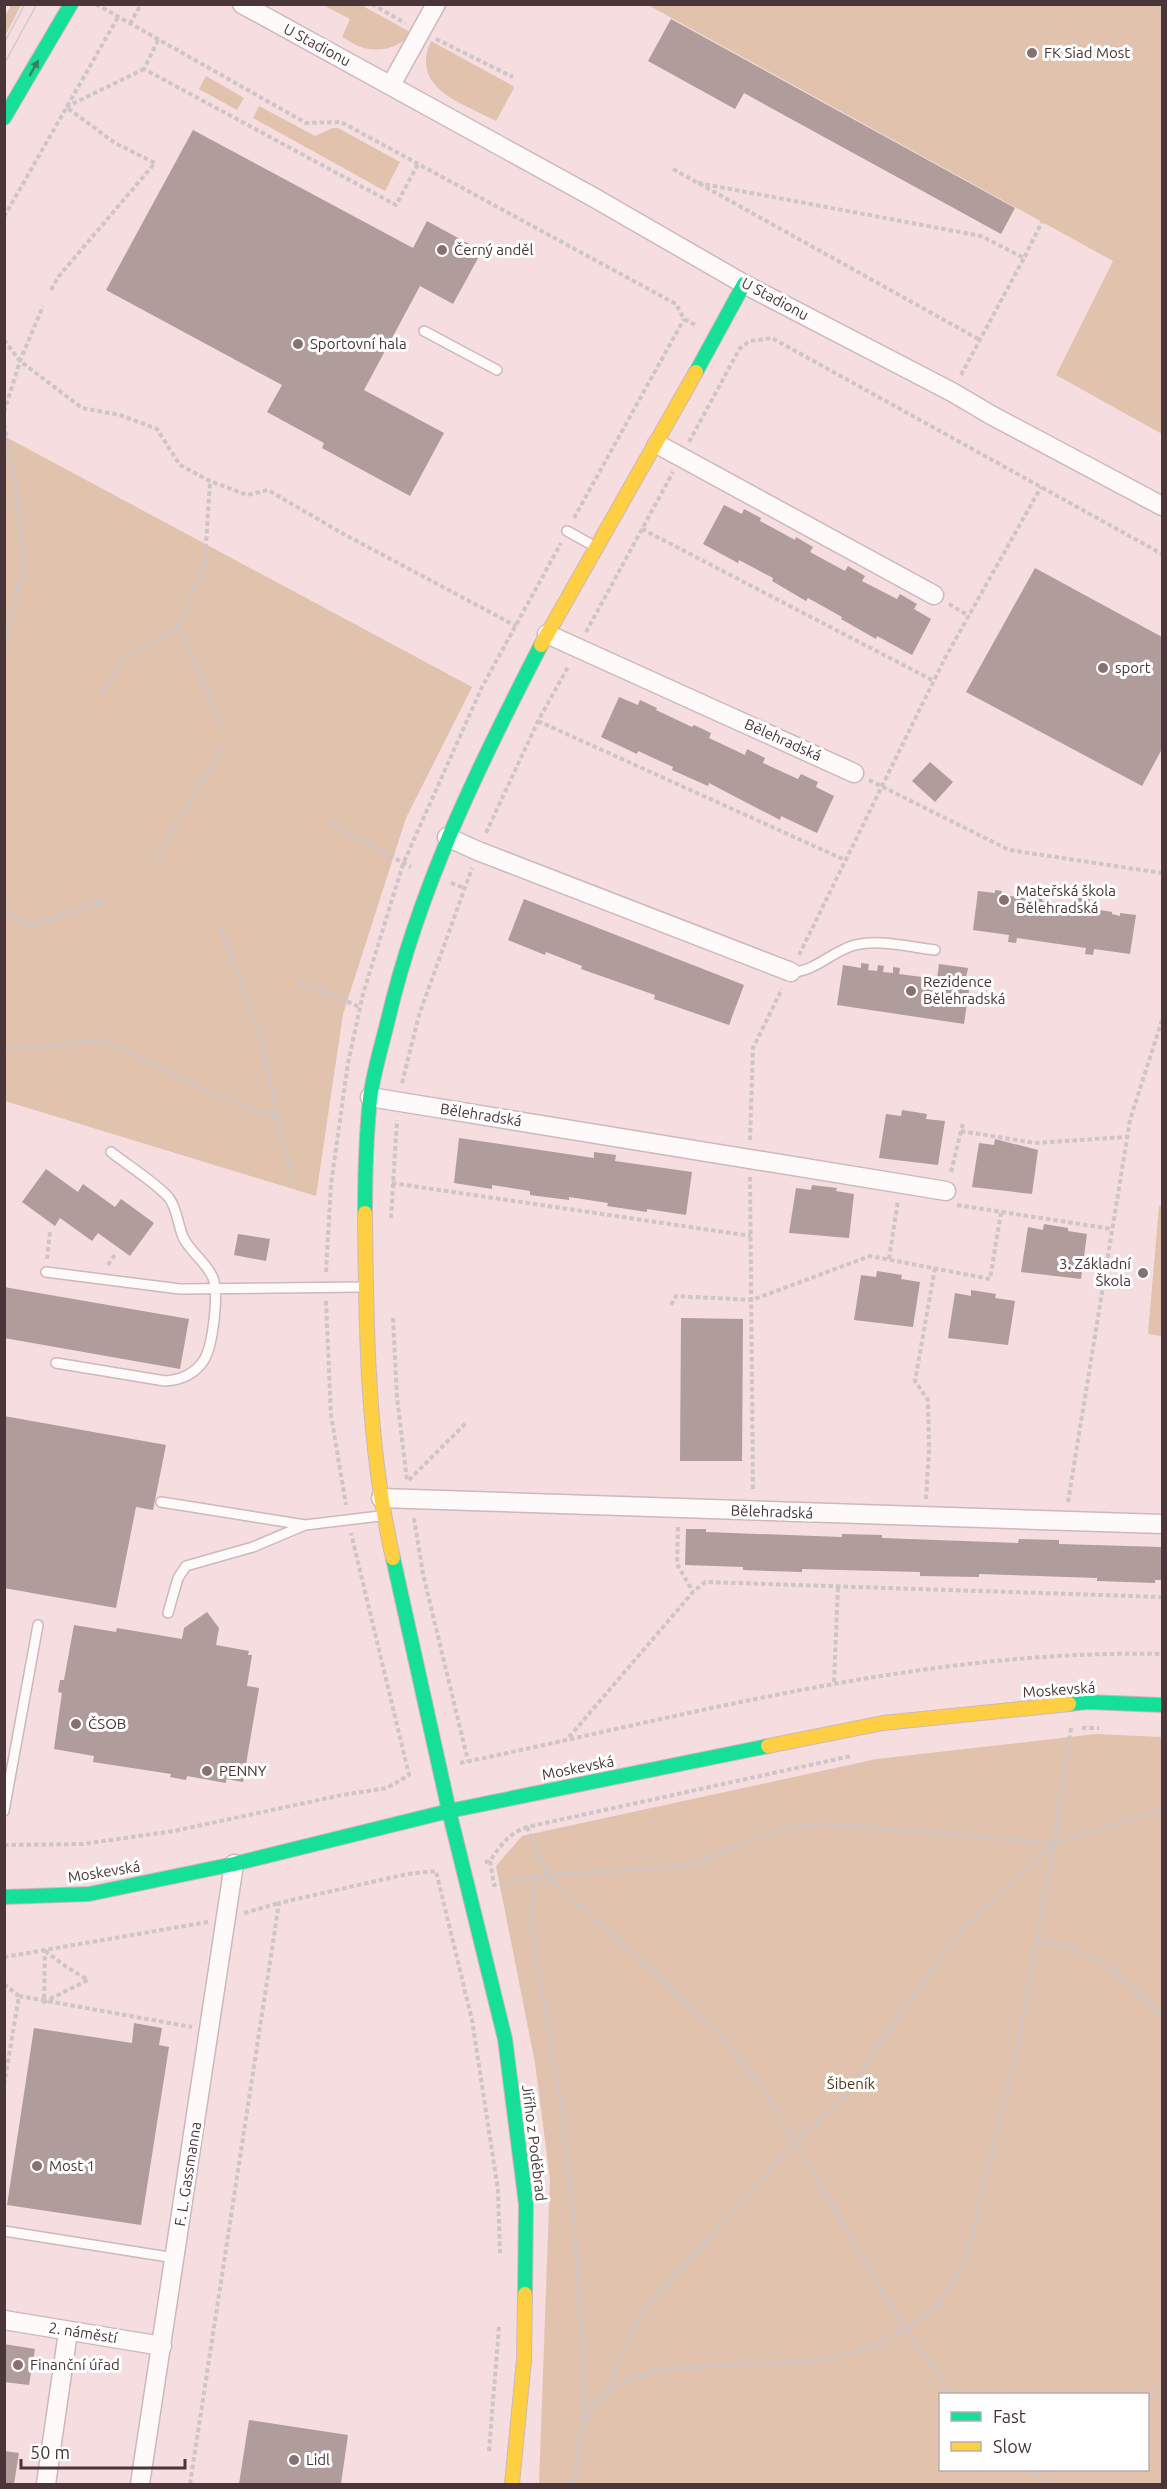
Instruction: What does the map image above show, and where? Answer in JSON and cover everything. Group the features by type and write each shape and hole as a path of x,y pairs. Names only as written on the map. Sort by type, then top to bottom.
{"street":[{"path":"4,118 71,4"},
{"name":"U Stadionu","path":"242,4 391,85 744,284 952,392 1162,506"},
{"path":"391,85 436,4"},
{"path":"449,1811 382,1507 369,1384 366,1287 365,1172 370,1097 400,968 423,898 447,837 547,634 657,444 744,284"},
{"path":"657,444 934,596"},
{"name":"Bělehradská","path":"547,634 854,773"},
{"path":"447,837 477,852 791,972"},
{"name":"Bělehradská","path":"370,1097 946,1191"},
{"name":"Bělehradská","path":"382,1507 410,1498 1162,1524"},
{"name":"Moskevská","path":"4,1897 89,1894 234,1864 449,1811 883,1723 1087,1702 1162,1705"},
{"name":"Jiřího z Poděbrad","path":"449,1811 505,2039 526,2204 524,2360 512,2484"},
{"name":"F. L. Gassmanna","path":"140,2484 234,1864"},
{"name":"2. náměstí","path":"4,2320 162,2346"},
{"path":"46,2484 68,2332"}],"lane":[{"path":"424,331 497,370"},
{"path":"567,531 597,548"},
{"path":"791,972 802,972 853,945 870,942 935,950"},
{"path":"56,1364 165,1381 178,1380 192,1373 204,1360 214,1318 213,1278 186,1244 170,1198 111,1152"},
{"path":"46,1272 180,1289 366,1287"},
{"path":"161,1502 304,1525 348,1521 382,1507"},
{"path":"168,1613 178,1578 186,1566 253,1547 304,1525"},
{"path":"4,1811 38,1625"},
{"path":"4,2232 175,2258"}],"path":[{"path":"96,4 306,123 341,122 676,304 684,319 482,687 403,864 360,1007 348,1062 331,1184 326,1288 331,1415 348,1521 409,1775"},
{"path":"130,24 141,4"},
{"path":"372,4 513,77"},
{"path":"4,217 118,17"},
{"path":"66,107 144,69 158,40"},
{"path":"144,69 396,205 418,164"},
{"path":"51,290 59,276 155,163 115,143 66,107"},
{"path":"673,170 980,340"},
{"path":"698,183 981,236 1024,258"},
{"path":"952,392 1042,222"},
{"path":"4,412 20,361 43,306"},
{"path":"391,1228 392,1183 400,1102 419,1015 477,852 538,721 740,348 750,341 772,338 1162,554"},
{"path":"4,340 20,361 82,408 120,415 157,429 180,465 210,481 248,495 268,490 340,532 516,626"},
{"path":"4,424 13,471 24,561 4,647"},
{"path":"104,693 121,660 179,627 205,561 210,481"},
{"path":"753,1498 750,1158 753,1048 933,681 1041,488"},
{"path":"642,529 933,681"},
{"path":"179,627 222,726"},
{"path":"538,721 845,860"},
{"path":"155,861 185,808 225,747"},
{"path":"882,787 1009,850 1162,873"},
{"path":"330,823 403,864"},
{"path":"4,911 31,925 108,899"},
{"path":"221,928 260,1038 293,1180"},
{"path":"299,981 360,1007"},
{"path":"1066,1521 1069,1489 1130,1120 1162,1020"},
{"path":"4,1050 104,1040 216,1095 278,1119"},
{"path":"963,1124 946,1191 950,1204 1112,1229"},
{"path":"961,1131 1035,1143 1127,1137"},
{"path":"392,1183 751,1236"},
{"path":"889,1259 901,1185"},
{"path":"671,1305 676,1296 752,1300 870,1256 990,1279 1000,1213"},
{"path":"46,1272 50,1232"},
{"path":"925,1516 929,1450 928,1400 915,1381 935,1268"},
{"path":"392,1313 397,1397 410,1498 423,1574 468,1761"},
{"path":"422,1466 466,1423"},
{"path":"678,1520 677,1564 693,1592"},
{"path":"568,1738 693,1592 705,1582 1162,1598"},
{"path":"834,1682 838,1585"},
{"path":"4,1845 83,1844 174,1831 342,1795 387,1788 409,1775 439,1767 834,1682 1028,1658 1162,1654"},
{"path":"583,2426 591,2409 605,2395 626,2380 660,2369 826,2360 865,2349 905,2329 936,2308 966,2259 1016,2055 1054,1843 1071,1728 1060,1729"},
{"path":"518,1830 861,1754"},
{"path":"490,1861 494,1885 547,1875 688,1866 781,1829 825,1824 1054,1843 1162,1810"},
{"path":"527,1827 547,1875 717,2031 764,2090 905,2329 953,2393"},
{"path":"605,2395 639,2316 795,2142 852,2090 876,2048 965,1926 1054,1843"},
{"path":"4,1957 225,1919 279,1903 406,1874 436,1871 472,2020 498,2190 500,2257"},
{"path":"534,1878 531,1926 561,2105 576,2248 584,2363 583,2426 573,2484"},
{"path":"190,2484 279,1903"},
{"path":"1037,1940 1065,1945 1110,1968 1162,2016"},
{"path":"44,2002 45,1951"},
{"path":"44,2002 88,1980 45,1951"},
{"path":"4,1984 18,1996 193,2027 198,2036 209,2037"},
{"path":"4,2085 18,1996"},
{"path":"489,2462 499,2324"},
{"path":"1033,2471 1049,2484"}],"green space":[{"path":"11,5 21,5 5,36 5,16"},
{"path":"323,5 361,5 410,32 402,42 390,48 361,47 342,37 350,19"},
{"path":"648,5 1162,5 1162,434 1056,375 1113,261"},
{"path":"431,41 513,86 496,121 455,100 433,83 427,71 426,57"},
{"path":"206,76 244,98 237,110 199,89"},
{"path":"259,106 315,136 338,128 400,162 385,191 253,118"},
{"path":"4,436 472,687 406,818 343,1014 316,1196 5,1101"},
{"path":"1159,1206 1162,1206 1162,1336 1148,1334"},
{"name":"Šibeník","path":"1096,1734 1162,1737 1162,2484 539,2484 550,2179 535,2063 496,1866 522,1836 877,1759"}],"building":[{"path":"671,19 1015,208 1001,234 744,93 735,109 648,61"},
{"name":"Sportovní hala","path":"193,130 413,248 427,221 482,251 453,304 420,286 364,390 444,433 410,496 322,448 324,443 267,412 282,385 106,290"},
{"path":"724,505 742,514 744,509 761,518 760,521 813,547 810,552 845,571 848,566 865,576 862,581 897,599 900,594 917,604 914,609 931,619 912,655 877,636 876,639 808,598 806,601 772,581 773,578 703,544"},
{"path":"1035,568 1162,637 1162,749 1142,786 966,692"},
{"path":"619,697 638,705 640,700 692,727 694,725 711,733 709,738 745,755 747,749 765,758 763,763 798,779 801,774 818,782 816,787 834,796 817,833 781,816 780,820 709,783 708,786 672,770 673,767 638,751 637,754 601,737"},
{"path":"930,762 953,782 935,802 912,781"},
{"path":"1028,888 1044,891 1042,901 1073,905 1074,895 1090,898 1088,908 1112,912 1120,916 1120,913 1136,915 1130,954 1094,949 1093,955 1085,954 1086,948 1017,938 1016,943 1008,942 1009,935 973,930 978,891 995,893 995,890 1002,891 1001,895 1027,898"},
{"path":"524,899 744,985 729,1025 654,999 655,995 581,969 582,966 546,952 545,955 508,940"},
{"path":"861,963 869,964 868,970 877,971 878,965 884,966 883,972 893,973 893,967 900,968 899,974 937,979 939,964 968,968 965,983 970,984 964,1024 837,1005 843,965 861,968"},
{"path":"902,1110 927,1114 926,1119 945,1121 938,1165 879,1158 886,1114 901,1116"},
{"path":"459,1138 594,1158 594,1152 616,1155 615,1161 692,1172 686,1215 607,1206 608,1203 569,1197 569,1200 530,1195 530,1191 492,1185 492,1189 454,1183"},
{"path":"995,1139 1038,1150 1032,1194 972,1187 979,1143 994,1145"},
{"path":"46,1169 78,1192 83,1184 115,1207 121,1199 154,1223 130,1256 98,1233 92,1241 60,1218 55,1226 22,1202"},
{"path":"812,1185 837,1188 836,1191 854,1194 849,1238 789,1233 796,1188 811,1190"},
{"path":"1044,1224 1087,1234 1081,1279 1021,1272 1028,1227 1043,1230"},
{"path":"238,1234 270,1239 266,1261 234,1255"},
{"path":"877,1271 902,1275 901,1279 920,1282 913,1327 854,1320 861,1275 876,1277"},
{"path":"4,1287 189,1319 180,1369 4,1338"},
{"path":"971,1290 996,1294 995,1298 1015,1301 1008,1345 948,1338 955,1293 971,1296"},
{"path":"681,1318 743,1319 742,1461 680,1461"},
{"path":"4,1416 166,1445 153,1510 136,1507 116,1608 4,1588"},
{"path":"686,1529 706,1529 706,1532 842,1537 842,1534 882,1535 882,1538 1018,1543 1019,1539 1059,1540 1059,1544 1162,1547 1162,1580 1155,1580 1155,1583 1097,1581 1097,1578 979,1574 979,1577 920,1576 920,1572 802,1569 802,1572 685,1565"},
{"path":"207,1612 219,1628 216,1645 249,1651 248,1655 252,1655 247,1686 259,1688 243,1782 226,1779 226,1783 187,1776 186,1780 170,1777 171,1774 93,1762 94,1756 54,1749 62,1693 58,1692 60,1680 64,1680 74,1625 116,1632 117,1628 182,1639 184,1628"},
{"path":"134,2023 162,2028 159,2045 169,2047 141,2225 7,2205 34,2028 132,2043"},
{"name":"Finanční úřad","path":"4,2344 35,2349 29,2385 4,2382"},
{"name":"Lidl","path":"249,2420 348,2435 341,2484 239,2484"},
{"path":"4,2451 19,2453 14,2484 4,2484"}],"tram line":[{"path":"4,43 25,4"},
{"path":"4,64 37,4"}],"traffic: fast":[{"path":"4,118 71,4"},
{"path":"696,372 744,284"},
{"path":"365,1213 371,1090 400,974 415,925 473,783 541,645"},
{"path":"393,1558 449,1811 505,2039 526,2204 525,2294"},
{"path":"1069,1704 1087,1702 1162,1705"},
{"path":"4,1897 89,1894 234,1864 449,1811 768,1746"}],"traffic: slow":[{"path":"541,645 696,372"},
{"path":"365,1213 367,1343 373,1430 384,1515 393,1558"},
{"path":"768,1746 883,1723 1069,1704"},
{"path":"512,2484 524,2360 525,2294"}],"place":[{"name":"FK Siad Most","path":"1032,53"},
{"name":"Černý anděl","path":"442,250"},
{"name":"Sportovní hala","path":"298,344"},
{"name":"sport","path":"1103,668"},
{"name":"Mateřská škola Bělehradská","path":"1004,900"},
{"name":"Rezidence Bělehradská","path":"911,991"},
{"name":"3. Základní Škola","path":"1143,1273"},
{"name":"ČSOB","path":"76,1724"},
{"name":"PENNY","path":"207,1771"},
{"name":"Most 1","path":"37,2166"},
{"name":"Finanční úřad","path":"18,2365"},
{"name":"Lidl","path":"294,2460"}]}
